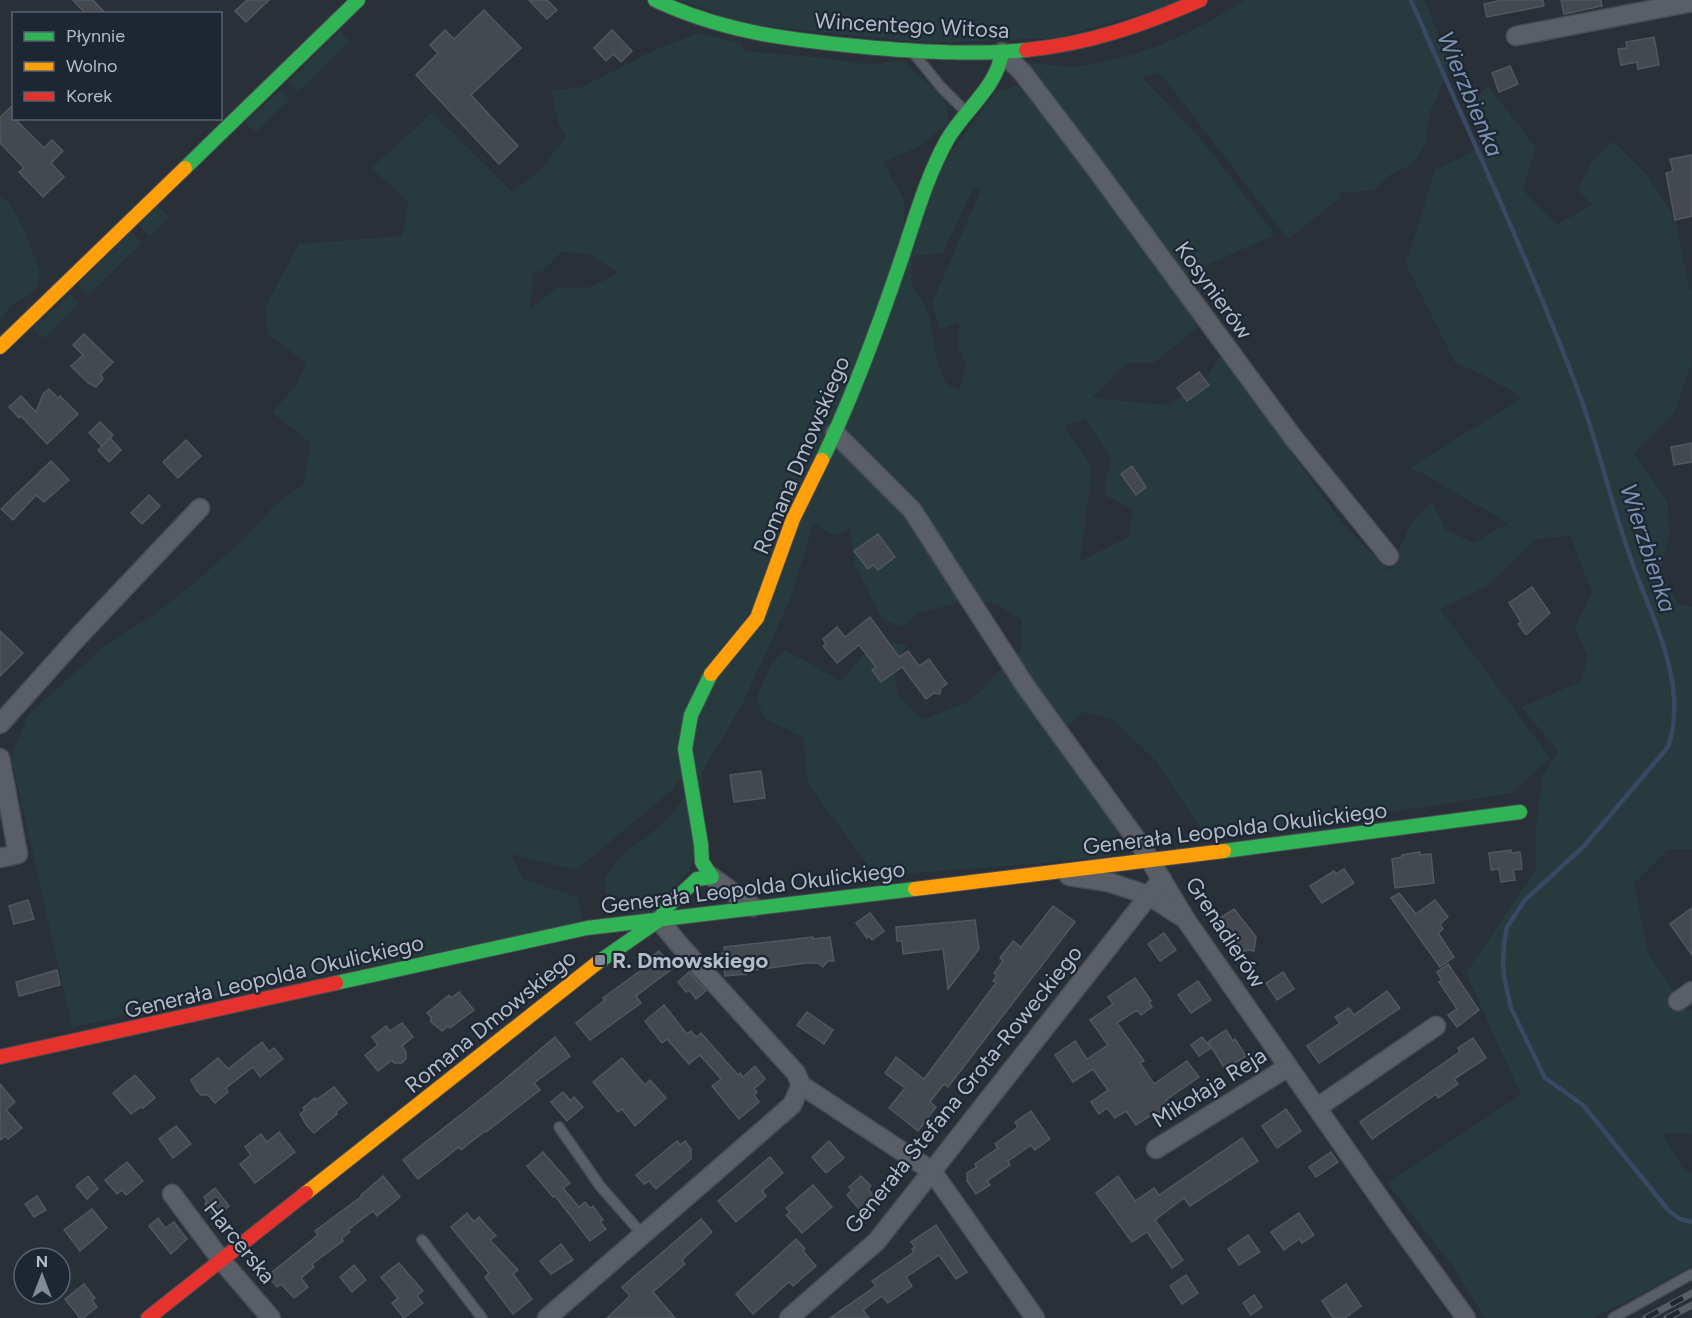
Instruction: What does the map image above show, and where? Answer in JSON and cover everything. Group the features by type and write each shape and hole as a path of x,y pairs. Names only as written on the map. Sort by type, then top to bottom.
{"street":[{"path":"0,347 358,0"},
{"name":"Wincentego Witosa","path":"655,0 704,21 754,35 820,44 912,51 1002,52 1073,44 1137,28 1200,0"},
{"path":"1516,36 1692,2"},
{"name":"Romana Dmowskiego","path":"148,1318 600,960 659,920 667,907 698,879 712,877 702,862 686,749 691,715 706,681 757,618 793,519 843,416 901,261 924,189 948,139 1000,67 1002,52"},
{"name":"Kosynierów","path":"1002,52 1023,72 1094,165 1292,436 1389,556"},
{"name":"Grenadierów","path":"835,433 912,510 1026,687 1151,861 1186,920 1466,1318"},
{"path":"0,724 78,637 200,508"},
{"path":"0,758 18,854 0,858"},
{"name":"Generała Leopolda Okulickiego","path":"0,1058 614,923 659,920 1151,861 1520,812"},
{"path":"1052,873 1108,882 1148,895 1186,920"},
{"path":"712,877 753,907"},
{"name":"Generała Stefana Grota-Roweckiego","path":"789,1318 877,1241 1162,879"},
{"path":"659,920 684,951 796,1073 801,1084 932,1171 1035,1318"},
{"path":"1318,1107 1436,1026"},
{"name":"Mikołaja Reja","path":"1156,1149 1288,1067"},
{"path":"547,1318 792,1105 801,1084"},
{"name":"Harcerska","path":"172,1194 222,1261 271,1318"}],"lane":[{"path":"912,51 941,87 968,113"},
{"path":"559,1127 600,1186 643,1234"},
{"path":"422,1240 482,1318"},
{"path":"1613,1318 1692,1274"}],"green space":[{"path":"679,0 1181,0 1172,5 1058,38 927,43 746,24"},
{"path":"1245,0 1424,0 1448,58 1438,95 1429,114 1426,144 1410,166 1391,174 1373,191 1341,192 1339,199 1288,239 1160,73 1142,77 1201,139 1275,235 1168,282 1198,327 1154,363 1126,363 1092,398 1168,405 1203,384 1224,350 1242,384 1267,411 1283,440 1343,525 1390,571 1411,523 1432,502 1446,530 1474,543 1508,523 1411,467 1522,398 1488,377 1455,363 1406,264 1435,170 1481,148 1467,107 1488,86 1536,148 1523,190 1557,225 1592,204 1578,190 1592,162 1613,141 1648,176 1675,218 1689,287 1692,290 1692,362 1675,412 1634,453 1668,502 1669,534 1662,564 1662,577 1679,604 1692,607 1692,849 1668,849 1634,883 1648,953 1687,1011 1692,1009 1692,1134 1662,1133 1682,1167 1692,1173 1692,1265 1657,1286 1592,1318 1485,1318 1452,1265 1387,1183 1521,1095 1466,973 1536,869 1536,828 1542,777 1558,751 1521,707 1580,682 1588,657 1575,628 1592,592 1570,536 1536,539 1488,585 1440,609 1550,758 1512,793 1209,841 1155,760 1113,720 1083,712 1063,730 1119,828 1110,856 876,876 808,784 803,737 765,719 756,698 772,663 785,650 841,681 876,641 907,645 895,667 897,694 922,720 970,701 1022,648 1022,620 998,605 973,599 918,613 904,627 883,620 855,564 850,529 834,535 814,523 791,597 742,705 702,772 702,828 689,872 649,913 622,913 607,898 604,880 621,856 666,821 697,781 692,764 669,793 576,870 510,854 523,879 577,897 582,915 579,921 532,933 72,1027 11,757 28,715 106,645 152,616 192,585 246,537 273,507 304,483 310,442 272,413 297,383 306,363 268,334 265,307 299,244 402,236 409,202 371,168 432,113 512,192 542,169 566,136 558,124 552,91 582,87 653,51 698,33 741,43 744,51 866,64 902,61 945,98 949,122 920,146 883,162 904,200 904,240 944,162 995,92 1023,84 1023,64 1079,66 1129,55 1180,36","holes":["973,188 981,190 932,303 940,330 959,322 958,345 966,365 959,391 945,382 937,361 929,314 911,283 913,256 943,253","561,252 589,254 618,273 591,287 556,288 530,309 532,274 544,270","1085,419 1112,460 1105,481 1105,495 1133,509 1129,537 1080,561 1092,467 1064,426"]},
{"path":"340,31 350,41 298,92 288,82"},
{"path":"280,90 290,99 255,133 245,122"},
{"path":"0,197 9,203 24,229 40,272 35,291 10,306 0,320"},
{"path":"158,206 169,217 149,236 138,224"},
{"path":"131,231 142,243 88,295 78,285"},
{"path":"70,294 79,304 43,339 33,329"}],"building":[{"path":"73,0 93,0 104,12 84,12"},
{"path":"247,0 269,0 246,22 235,11"},
{"path":"529,0 547,0 557,10 547,19"},
{"path":"1502,0 1543,0 1544,6 1487,17 1484,4"},
{"path":"1561,0 1601,0 1602,6 1564,14"},
{"path":"484,10 521,48 471,95 518,146 499,164 416,75 438,53 430,45 445,30 454,39"},
{"path":"612,30 632,51 621,62 613,54 606,61 594,48"},
{"path":"1654,37 1659,65 1638,69 1637,62 1621,65 1618,49 1627,48 1626,42"},
{"path":"1510,66 1518,84 1499,92 1492,73"},
{"path":"12,106 12,120 16,120 44,148 52,140 63,151 51,163 64,177 43,197 19,172 24,168 0,143 0,117"},
{"path":"1692,155 1692,216 1675,220 1666,173 1673,171 1670,159"},
{"path":"84,334 113,362 101,374 103,379 96,387 88,383 71,366 83,355 73,345"},
{"path":"1199,372 1209,385 1187,401 1177,388"},
{"path":"49,389 58,398 60,396 78,414 47,444 21,416 19,418 9,407 21,396 36,412 43,394"},
{"path":"100,422 113,435 102,446 89,433"},
{"path":"110,438 121,450 109,462 98,450"},
{"path":"186,440 201,456 178,478 163,462"},
{"path":"1692,443 1692,462 1674,465 1671,447"},
{"path":"51,461 69,480 44,502 36,495 13,520 1,509"},
{"path":"1132,466 1146,487 1136,495 1121,474"},
{"path":"149,495 160,506 142,524 131,513"},
{"path":"878,534 895,557 878,570 873,565 868,569 854,551"},
{"path":"1532,587 1550,613 1526,635 1518,624 1521,622 1509,603"},
{"path":"870,617 899,657 908,651 919,666 929,659 947,684 941,688 940,694 934,693 926,699 902,667 881,682 872,670 876,667 859,645 837,663 823,646 826,644 823,639 837,627 845,637"},
{"path":"0,631 23,653 0,676"},
{"path":"761,771 765,798 734,802 730,775"},
{"path":"1511,850 1511,853 1520,852 1522,869 1513,870 1515,880 1501,882 1499,869 1491,870 1489,853"},
{"path":"1420,852 1420,855 1431,854 1434,883 1395,888 1392,859"},
{"path":"1344,869 1354,883 1322,903 1310,886 1334,871 1336,874"},
{"path":"1399,893 1416,914 1435,900 1448,917 1440,924 1443,929 1438,933 1454,957 1440,967 1391,898"},
{"path":"28,900 34,919 14,924 9,906"},
{"path":"1053,906 1075,922 948,1087 944,1084 930,1102 936,1107 918,1131 889,1108 905,1088 885,1073 896,1057 924,1079 996,983 993,981 997,975 994,973 1003,961 1000,958 1013,941 1021,947"},
{"path":"1692,908 1692,955 1670,924"},
{"path":"1234,909 1256,937 1254,951 1247,950 1242,954 1220,918"},
{"path":"870,913 884,931 872,940 869,936 867,938 856,923"},
{"path":"975,920 979,949 948,989 943,949 903,954 902,941 897,941 896,927"},
{"path":"1164,933 1176,950 1160,961 1148,944"},
{"path":"813,937 813,939 830,937 834,961 828,961 823,967 818,963 806,963 725,976 722,953 725,953 724,947"},
{"path":"659,951 673,968 636,996 641,1003 590,1040 576,1023 605,1000 603,998 644,968 641,964"},
{"path":"1448,964 1479,1010 1457,1027 1448,1015 1457,1009 1439,982 1442,981 1437,972"},
{"path":"57,970 60,985 19,996 16,982"},
{"path":"689,972 706,991 696,999 678,982"},
{"path":"1283,972 1294,989 1277,1000 1266,983"},
{"path":"1135,978 1151,1001 1149,1002 1152,1007 1141,1015 1137,1010 1117,1023 1144,1061 1140,1063 1154,1084 1187,1061 1199,1077 1166,1100 1170,1111 1156,1120 1153,1114 1136,1125 1126,1111 1115,1118 1107,1108 1099,1114 1091,1102 1108,1090 1093,1069 1073,1082 1055,1055 1075,1041 1087,1059 1108,1045 1090,1020 1113,1004 1108,997"},
{"path":"1198,981 1211,1000 1191,1013 1178,995"},
{"path":"1387,991 1400,1008 1319,1063 1307,1046 1340,1023 1335,1017 1349,1008 1354,1015"},
{"path":"459,992 474,1010 450,1028 448,1026 442,1031 431,1022 431,1017 427,1013 449,995 451,998"},
{"path":"664,1005 687,1034 691,1031 696,1037 701,1033 738,1075 740,1073 743,1077 755,1066 765,1079 754,1089 757,1092 754,1095 759,1102 739,1119 712,1086 721,1079 700,1055 689,1064 667,1039 662,1043 645,1021"},
{"path":"807,1012 833,1030 824,1044 797,1025"},
{"path":"402,1023 413,1037 402,1046 406,1052 406,1059 402,1063 394,1063 392,1060 378,1071 365,1055 378,1045 372,1037 386,1026 390,1031"},
{"path":"1226,1030 1246,1056 1225,1069 1208,1042"},
{"path":"555,1037 570,1056 534,1083 540,1090 486,1132 461,1150 459,1147 418,1179 403,1160"},
{"path":"1202,1037 1211,1048 1199,1056 1191,1045"},
{"path":"1473,1038 1486,1058 1454,1079 1458,1084 1438,1098 1436,1094 1372,1139 1360,1122 1458,1053 1460,1051 1458,1048"},
{"path":"262,1042 269,1052 274,1048 283,1059 260,1077 253,1067 226,1088 228,1092 215,1103 208,1095 201,1095 197,1091 191,1080 218,1058 228,1069"},
{"path":"622,1058 645,1085 650,1080 666,1098 635,1126 622,1109 618,1112 593,1082"},
{"path":"135,1075 155,1098 131,1114 113,1093"},
{"path":"0,1084 15,1102 6,1110 22,1128 8,1139 5,1136 0,1140"},
{"path":"334,1087 347,1103 314,1133 300,1114 305,1110 303,1108 315,1098 316,1100"},
{"path":"563,1092 571,1101 574,1097 583,1107 567,1121 551,1102"},
{"path":"1286,1109 1301,1131 1277,1148 1262,1126"},
{"path":"1031,1111 1050,1139 1035,1150 1031,1145 1008,1161 1010,1165 987,1181 990,1185 976,1194 967,1181 967,1173 977,1167 975,1164 998,1148 995,1144 1018,1127 1015,1122"},
{"path":"176,1126 191,1144 173,1158 159,1139"},
{"path":"279,1132 295,1152 255,1183 240,1164 251,1155 245,1147 261,1134 267,1142"},
{"path":"1242,1138 1258,1161 1190,1206 1184,1198 1155,1220 1183,1260 1172,1268 1147,1232 1132,1242 1096,1193 1118,1176 1135,1201 1154,1188 1159,1195"},
{"path":"677,1141 680,1145 685,1141 691,1149 691,1159 656,1189 649,1181 644,1184 636,1175"},
{"path":"829,1141 844,1158 826,1173 812,1157"},
{"path":"543,1152 570,1183 563,1188 579,1207 585,1202 590,1208 593,1206 603,1220 600,1222 606,1229 590,1241 555,1196 553,1197 527,1166"},
{"path":"1331,1152 1338,1162 1316,1177 1309,1167"},
{"path":"770,1157 783,1173 762,1191 766,1196 736,1222 718,1201"},
{"path":"127,1162 143,1181 126,1195 122,1190 117,1194 105,1180"},
{"path":"88,1176 98,1189 87,1199 76,1186"},
{"path":"383,1176 400,1197 377,1216 373,1211 348,1230 350,1232 342,1238 343,1241 312,1264 314,1267 301,1278 308,1287 294,1298 281,1284 277,1287 268,1277 271,1273 318,1235 315,1231 362,1196"},
{"path":"861,1176 871,1186 868,1189 876,1199 862,1212 847,1195 852,1190 849,1187"},
{"path":"813,1185 832,1207 802,1233 786,1215 790,1212 786,1208"},
{"path":"215,1188 229,1206 215,1217 205,1204 207,1202 204,1197"},
{"path":"37,1196 46,1210 34,1217 25,1204"},
{"path":"92,1209 107,1228 80,1251 64,1230"},
{"path":"467,1213 474,1222 479,1217 496,1236 490,1240 518,1270 513,1274 532,1299 513,1314 485,1277 489,1273 451,1227"},
{"path":"1299,1213 1314,1235 1302,1243 1299,1239 1284,1250 1271,1232"},
{"path":"158,1218 165,1228 174,1222 187,1239 171,1254 149,1226"},
{"path":"701,1219 712,1232 682,1260 685,1264 653,1292 675,1318 607,1318 630,1296 622,1287"},
{"path":"936,1225 967,1272 956,1279 939,1255 906,1277 912,1286 888,1303 882,1296 863,1310 869,1318 830,1318 876,1286 872,1281 914,1252 912,1249 915,1247 911,1242"},
{"path":"1248,1235 1260,1252 1239,1265 1228,1249"},
{"path":"796,1239 816,1266 793,1286 789,1282 753,1314 736,1294"},
{"path":"561,1244 573,1260 551,1274 540,1261"},
{"path":"399,1263 423,1291 417,1296 423,1303 404,1318 392,1303 398,1298 381,1277"},
{"path":"354,1265 366,1280 352,1292 340,1277"},
{"path":"1186,1275 1198,1293 1182,1304 1170,1286"},
{"path":"84,1284 95,1298 92,1300 97,1307 80,1318 71,1306 72,1293"},
{"path":"1346,1284 1361,1306 1345,1318 1333,1318 1322,1301"},
{"path":"1254,1295 1262,1307 1251,1315 1243,1303"}],"waterway":[{"name":"Wierzbienka","path":"1411,0 1520,246 1580,396 1623,536 1665,650 1674,699 1674,723 1668,747 1584,846 1525,900 1507,927 1503,962 1511,1008 1545,1078 1583,1105 1669,1211 1680,1219 1692,1222"}],"railway":[{"path":"1646,1318 1692,1293"},
{"path":"1667,1318 1692,1305"}],"traffic: fast":[{"path":"185,168 358,0"},
{"path":"655,0 709,21 791,39 932,52 970,53 1026,50"},
{"path":"822,460 864,362 933,169 954,129 994,77 1002,52"},
{"path":"597,963 659,920 667,907 697,879 712,877 702,862 685,749 691,715 711,674"},
{"path":"1224,851 1520,812"},
{"path":"336,983 587,928 915,889"}],"traffic: slow":[{"path":"0,347 185,168"},
{"path":"711,674 757,618 793,519 822,460"},
{"path":"915,889 1224,851"},
{"path":"306,1193 597,963"}],"traffic: jam":[{"path":"1026,50 1071,43 1115,32 1200,0"},
{"path":"0,1057 336,983"},
{"path":"148,1318 306,1193"}],"place":[{"name":"R. Dmowskiego","path":"600,960"}]}
